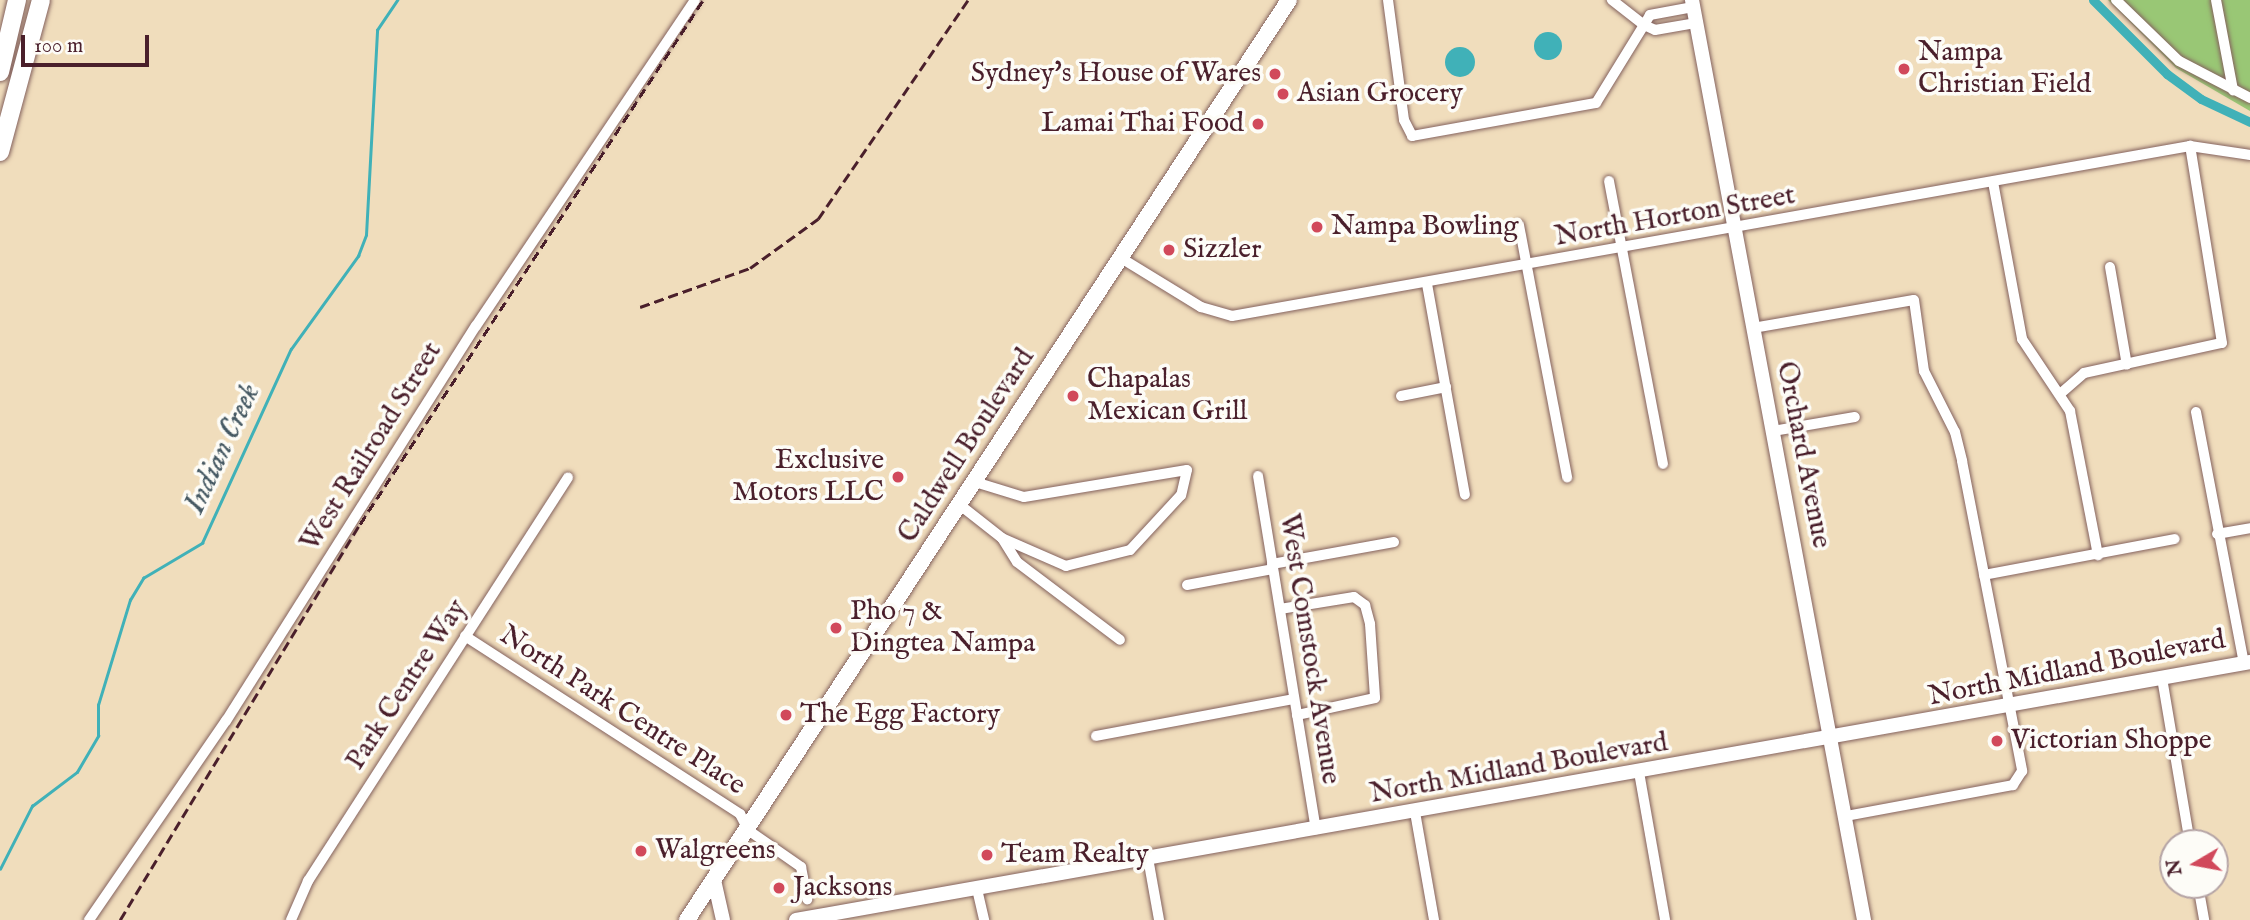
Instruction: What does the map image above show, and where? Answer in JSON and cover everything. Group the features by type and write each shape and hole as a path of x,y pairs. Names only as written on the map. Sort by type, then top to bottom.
{"highway":[{"path":"0,72 17,0"},
{"path":"0,152 41,0"}],"main road":[{"name":"Caldwell Boulevard","path":"687,920 1289,0"},
{"name":"Orchard Avenue","path":"1693,3 1864,920"},
{"name":"North Midland Boulevard","path":"805,919 1832,740 2247,662"},
{"path":"714,880 723,920"}],"street":[{"name":"West Railroad Street","path":"89,920 226,721 476,326 695,0"},
{"path":"1388,0 1404,120 1412,136 1596,103 1650,15 1693,3"},
{"path":"1612,0 1644,25 1655,30 1696,23"},
{"path":"2116,0 2179,61 2250,98"},
{"path":"2217,0 2233,90"},
{"name":"North Horton Street","path":"1121,258 1201,307 1226,316 1526,267 2190,146 2250,155"},
{"path":"2060,394 2075,377 2205,351 2224,338 2190,146"},
{"path":"1609,181 1664,464"},
{"path":"1993,183 2022,339 2070,411 2098,555"},
{"path":"1519,225 1567,477"},
{"path":"2110,267 2127,365"},
{"path":"1427,284 1465,495"},
{"path":"1754,328 1914,300 1924,371 1955,432 2022,771 2013,785 1845,817"},
{"path":"1401,396 1446,387"},
{"path":"2196,411 2217,534 2247,662"},
{"path":"1773,431 1854,417"},
{"path":"960,505 1002,538 1066,566 1130,550 1181,495 1187,470 1024,497 975,482"},
{"name":"West Comstock Avenue","path":"1258,476 1316,829"},
{"name":"Park Centre Way","path":"292,920 308,881 568,478"},
{"path":"2217,534 2250,528"},
{"path":"1002,538 1017,562 1119,640"},
{"path":"1984,575 2175,539"},
{"path":"1187,585 1394,542"},
{"path":"1280,610 1354,597 1365,605 1370,624 1378,694 1297,715"},
{"name":"North Park Centre Place","path":"465,636 740,814 748,830 801,867 807,899"},
{"path":"2162,678 2188,829"},
{"path":"1096,736 1294,699"},
{"path":"1639,772 1665,920"},
{"path":"1415,813 1434,920"},
{"path":"1148,858 1159,920"},
{"path":"977,889 984,920"},
{"path":"2200,899 2204,920"}],"green space":[{"path":"2108,0 2250,0 2250,111 2176,68"}],"water":[{"path":"1548,32 1558,36 1562,46 1558,56 1548,60 1538,56 1534,46 1538,36"},
{"path":"1460,47 1471,51 1475,62 1471,73 1460,77 1449,73 1445,62 1449,51"}],"waterway":[{"name":"Indian Creek","path":"0,869 32,806 77,772 98,736 98,705 130,600 143,578 202,543 291,349 358,256 366,235 377,30 397,0"},
{"path":"2093,0 2167,74 2201,99 2250,122"}],"railway":[{"path":"120,920 360,524 703,0"},
{"path":"640,307 750,268 818,219 968,0"}],"place":[{"name":"Nampa Christian Field","path":"1904,69"},
{"name":"Sydney's House of Wares","path":"1275,74"},
{"name":"Asian Grocery","path":"1283,94"},
{"name":"Lamai Thai Food","path":"1258,124"},
{"name":"Nampa Bowling","path":"1317,227"},
{"name":"Sizzler","path":"1169,250"},
{"name":"Chapalas Mexican Grill","path":"1073,396"},
{"name":"Exclusive Motors LLC","path":"898,477"},
{"name":"Pho 7 & Dingtea Nampa","path":"836,628"},
{"name":"The Egg Factory","path":"786,715"},
{"name":"Victorian Shoppe","path":"1997,741"},
{"name":"Walgreens","path":"641,851"},
{"name":"Team Realty","path":"987,855"},
{"name":"Jacksons","path":"779,888"}]}
